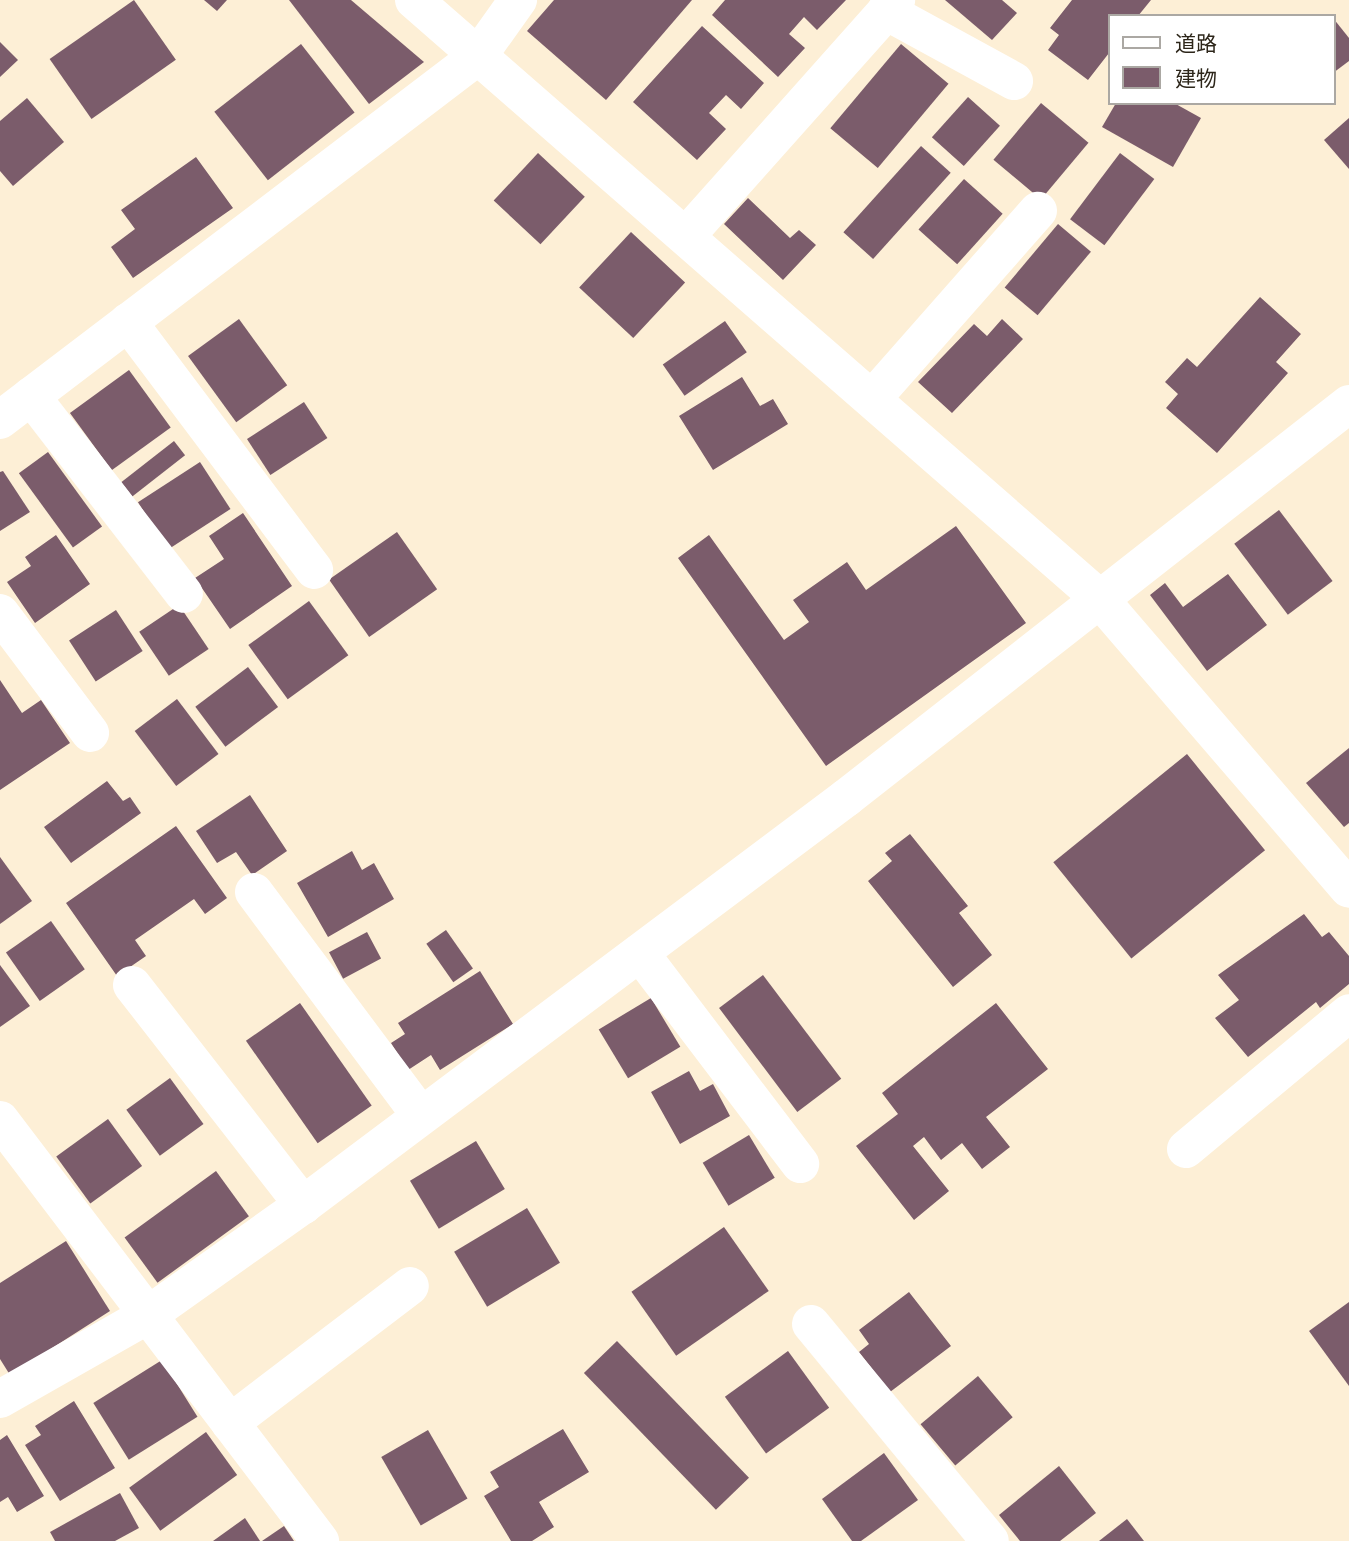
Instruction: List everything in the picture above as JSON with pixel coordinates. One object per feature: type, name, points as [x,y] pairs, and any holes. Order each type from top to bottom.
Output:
[{"type":"street","points":[[414,0],[1097,596],[1349,889]]},
{"type":"street","points":[[0,420],[478,56],[518,0]]},
{"type":"street","points":[[686,236],[891,6],[1014,81]]},
{"type":"street","points":[[872,399],[1038,211]]},
{"type":"street","points":[[128,322],[314,570]]},
{"type":"street","points":[[31,396],[184,594]]},
{"type":"street","points":[[0,1399],[148,1315],[303,1205],[846,798],[1097,596],[1349,404]]},
{"type":"street","points":[[0,613],[90,733]]},
{"type":"street","points":[[254,892],[421,1116]]},
{"type":"street","points":[[640,953],[800,1164]]},
{"type":"street","points":[[132,985],[303,1205]]},
{"type":"street","points":[[1186,1149],[1349,1013]]},
{"type":"street","points":[[0,1119],[320,1541]]},
{"type":"street","points":[[230,1423],[410,1286]]},
{"type":"street","points":[[811,1324],[990,1541]]},
{"type":"building","points":[[134,0],[176,60],[91,119],[50,59]]},
{"type":"building","points":[[204,0],[227,0],[217,11]]},
{"type":"building","points":[[289,0],[351,0],[424,62],[369,104]]},
{"type":"building","points":[[554,0],[692,0],[606,100],[527,31]]},
{"type":"building","points":[[725,0],[846,0],[817,30],[804,17],[789,34],[805,48],[778,77],[712,15]]},
{"type":"building","points":[[945,0],[1002,0],[1017,13],[992,40]]},
{"type":"building","points":[[1072,0],[1151,0],[1140,14],[1108,14],[1108,54],[1088,80],[1048,50],[1059,35],[1050,28]]},
{"type":"building","points":[[1335,20],[1349,38],[1349,61],[1335,72]]},
{"type":"building","points":[[702,26],[764,83],[741,109],[726,95],[709,113],[726,129],[697,160],[633,102]]},
{"type":"building","points":[[0,42],[18,60],[0,77]]},
{"type":"building","points":[[301,44],[355,113],[268,180],[214,112]]},
{"type":"building","points":[[901,44],[948,84],[878,168],[830,128]]},
{"type":"building","points":[[968,97],[1000,126],[964,166],[932,137]]},
{"type":"building","points":[[27,98],[64,142],[13,186],[0,171],[0,121]]},
{"type":"building","points":[[1041,103],[1088,143],[1041,200],[993,160]]},
{"type":"building","points":[[1115,105],[1178,105],[1201,118],[1173,167],[1102,127]]},
{"type":"building","points":[[1349,118],[1349,169],[1324,140]]},
{"type":"building","points":[[921,146],[951,173],[873,259],[843,232]]},
{"type":"building","points":[[538,153],[585,197],[540,244],[494,201]]},
{"type":"building","points":[[1120,153],[1154,179],[1104,245],[1070,219]]},
{"type":"building","points":[[196,157],[233,208],[133,278],[111,247],[135,229],[121,210]]},
{"type":"building","points":[[964,179],[1003,214],[957,264],[918,230]]},
{"type":"building","points":[[748,198],[790,238],[799,230],[816,245],[783,280],[724,224]]},
{"type":"building","points":[[1058,224],[1091,252],[1038,315],[1005,288]]},
{"type":"building","points":[[631,232],[685,282],[633,338],[579,288]]},
{"type":"building","points":[[1260,297],[1301,334],[1276,362],[1288,373],[1217,453],[1166,408],[1178,394],[1165,382],[1187,358],[1197,367]]},
{"type":"building","points":[[239,319],[287,385],[236,422],[188,356]]},
{"type":"building","points":[[1002,319],[1023,339],[952,413],[918,382],[974,324],[987,336]]},
{"type":"building","points":[[725,321],[747,352],[685,396],[663,365]]},
{"type":"building","points":[[129,370],[171,427],[112,470],[70,413]]},
{"type":"building","points":[[742,377],[760,406],[773,399],[788,424],[713,470],[679,416]]},
{"type":"building","points":[[304,402],[327,438],[270,475],[247,439]]},
{"type":"building","points":[[174,441],[185,455],[132,496],[121,482]]},
{"type":"building","points":[[48,452],[102,526],[73,548],[19,473]]},
{"type":"building","points":[[200,462],[230,509],[168,549],[138,502]]},
{"type":"building","points":[[3,471],[30,512],[0,531],[0,472]]},
{"type":"building","points":[[1279,510],[1333,581],[1288,615],[1234,544]]},
{"type":"building","points":[[243,513],[292,586],[230,629],[195,578],[224,559],[209,536]]},
{"type":"building","points":[[956,526],[1026,623],[826,766],[678,558],[709,535],[784,640],[809,622],[793,600],[847,562],[866,590]]},
{"type":"building","points":[[397,532],[437,589],[369,637],[329,580]]},
{"type":"building","points":[[56,535],[90,584],[35,623],[7,582],[31,566],[25,557]]},
{"type":"building","points":[[1228,574],[1267,625],[1207,671],[1150,595],[1165,583],[1183,607]]},
{"type":"building","points":[[309,601],[348,655],[288,699],[248,645]]},
{"type":"building","points":[[179,605],[209,649],[169,676],[139,632]]},
{"type":"building","points":[[116,610],[143,651],[96,682],[69,640]]},
{"type":"building","points":[[248,667],[278,707],[225,747],[195,707]]},
{"type":"building","points":[[0,680],[22,713],[41,700],[70,743],[0,790]]},
{"type":"building","points":[[177,699],[219,754],[176,786],[135,731]]},
{"type":"building","points":[[1349,748],[1349,823],[1344,827],[1306,783]]},
{"type":"building","points":[[1187,754],[1265,850],[1131,959],[1053,862]]},
{"type":"building","points":[[107,781],[123,801],[130,797],[141,813],[71,863],[44,827]]},
{"type":"building","points":[[250,795],[287,851],[252,875],[236,852],[217,863],[196,831]]},
{"type":"building","points":[[176,826],[227,898],[205,914],[194,899],[135,940],[146,956],[117,976],[66,903]]},
{"type":"building","points":[[910,834],[968,906],[959,913],[992,955],[953,987],[868,881],[892,861],[885,853]]},
{"type":"building","points":[[352,851],[362,870],[374,863],[394,899],[328,937],[297,883]]},
{"type":"building","points":[[0,857],[32,901],[0,924]]},
{"type":"building","points":[[1304,914],[1322,937],[1329,932],[1349,956],[1349,984],[1320,1008],[1316,1002],[1248,1057],[1215,1018],[1239,1000],[1218,975]]},
{"type":"building","points":[[51,921],[85,969],[40,1001],[6,953]]},
{"type":"building","points":[[446,930],[473,969],[453,982],[426,944]]},
{"type":"building","points":[[367,932],[381,958],[343,979],[329,952]]},
{"type":"building","points":[[0,965],[30,1006],[0,1027]]},
{"type":"building","points":[[480,971],[513,1024],[440,1070],[431,1055],[408,1070],[391,1043],[405,1034],[398,1023]]},
{"type":"building","points":[[763,975],[841,1079],[797,1112],[719,1008]]},
{"type":"building","points":[[651,998],[680,1047],[628,1078],[599,1029]]},
{"type":"building","points":[[300,1003],[372,1105],[318,1143],[246,1041]]},
{"type":"building","points":[[996,1003],[1048,1069],[986,1117],[1010,1147],[982,1169],[962,1143],[941,1160],[924,1137],[913,1146],[949,1191],[914,1220],[856,1146],[898,1114],[882,1093]]},
{"type":"building","points":[[689,1071],[700,1091],[713,1084],[730,1116],[680,1144],[651,1092]]},
{"type":"building","points":[[170,1078],[204,1124],[160,1156],[126,1110]]},
{"type":"building","points":[[108,1119],[142,1166],[90,1204],[56,1157]]},
{"type":"building","points":[[749,1135],[775,1178],[728,1206],[703,1163]]},
{"type":"building","points":[[476,1141],[505,1189],[439,1229],[410,1181]]},
{"type":"building","points":[[216,1171],[249,1216],[157,1283],[125,1237]]},
{"type":"building","points":[[527,1208],[560,1263],[487,1307],[454,1252]]},
{"type":"building","points":[[724,1227],[769,1291],[676,1356],[631,1292]]},
{"type":"building","points":[[66,1241],[110,1311],[10,1375],[0,1359],[0,1283]]},
{"type":"building","points":[[909,1292],[951,1346],[890,1392],[859,1352],[869,1344],[859,1330]]},
{"type":"building","points":[[1349,1302],[1349,1386],[1309,1331]]},
{"type":"building","points":[[617,1341],[749,1478],[716,1510],[584,1373]]},
{"type":"building","points":[[788,1351],[829,1408],[766,1453],[725,1397]]},
{"type":"building","points":[[162,1360],[198,1417],[129,1460],[93,1403]]},
{"type":"building","points":[[978,1376],[1013,1417],[955,1466],[921,1424]]},
{"type":"building","points":[[74,1401],[115,1468],[60,1501],[25,1445],[41,1435],[35,1426]]},
{"type":"building","points":[[563,1429],[589,1472],[539,1502],[554,1527],[532,1541],[511,1541],[484,1496],[499,1487],[490,1472]]},
{"type":"building","points":[[428,1430],[468,1498],[421,1525],[381,1457]]},
{"type":"building","points":[[206,1432],[237,1475],[160,1531],[129,1488]]},
{"type":"building","points":[[7,1435],[44,1496],[17,1512],[8,1497],[0,1502],[0,1440]]},
{"type":"building","points":[[884,1453],[918,1500],[861,1541],[852,1541],[822,1499]]},
{"type":"building","points":[[1059,1466],[1096,1513],[1060,1541],[1020,1541],[999,1515]]},
{"type":"building","points":[[120,1493],[139,1528],[115,1541],[55,1541],[50,1532]]},
{"type":"building","points":[[245,1518],[260,1541],[213,1541]]},
{"type":"building","points":[[1127,1519],[1144,1541],[1099,1541]]},
{"type":"building","points":[[284,1526],[294,1541],[262,1541]]}]
